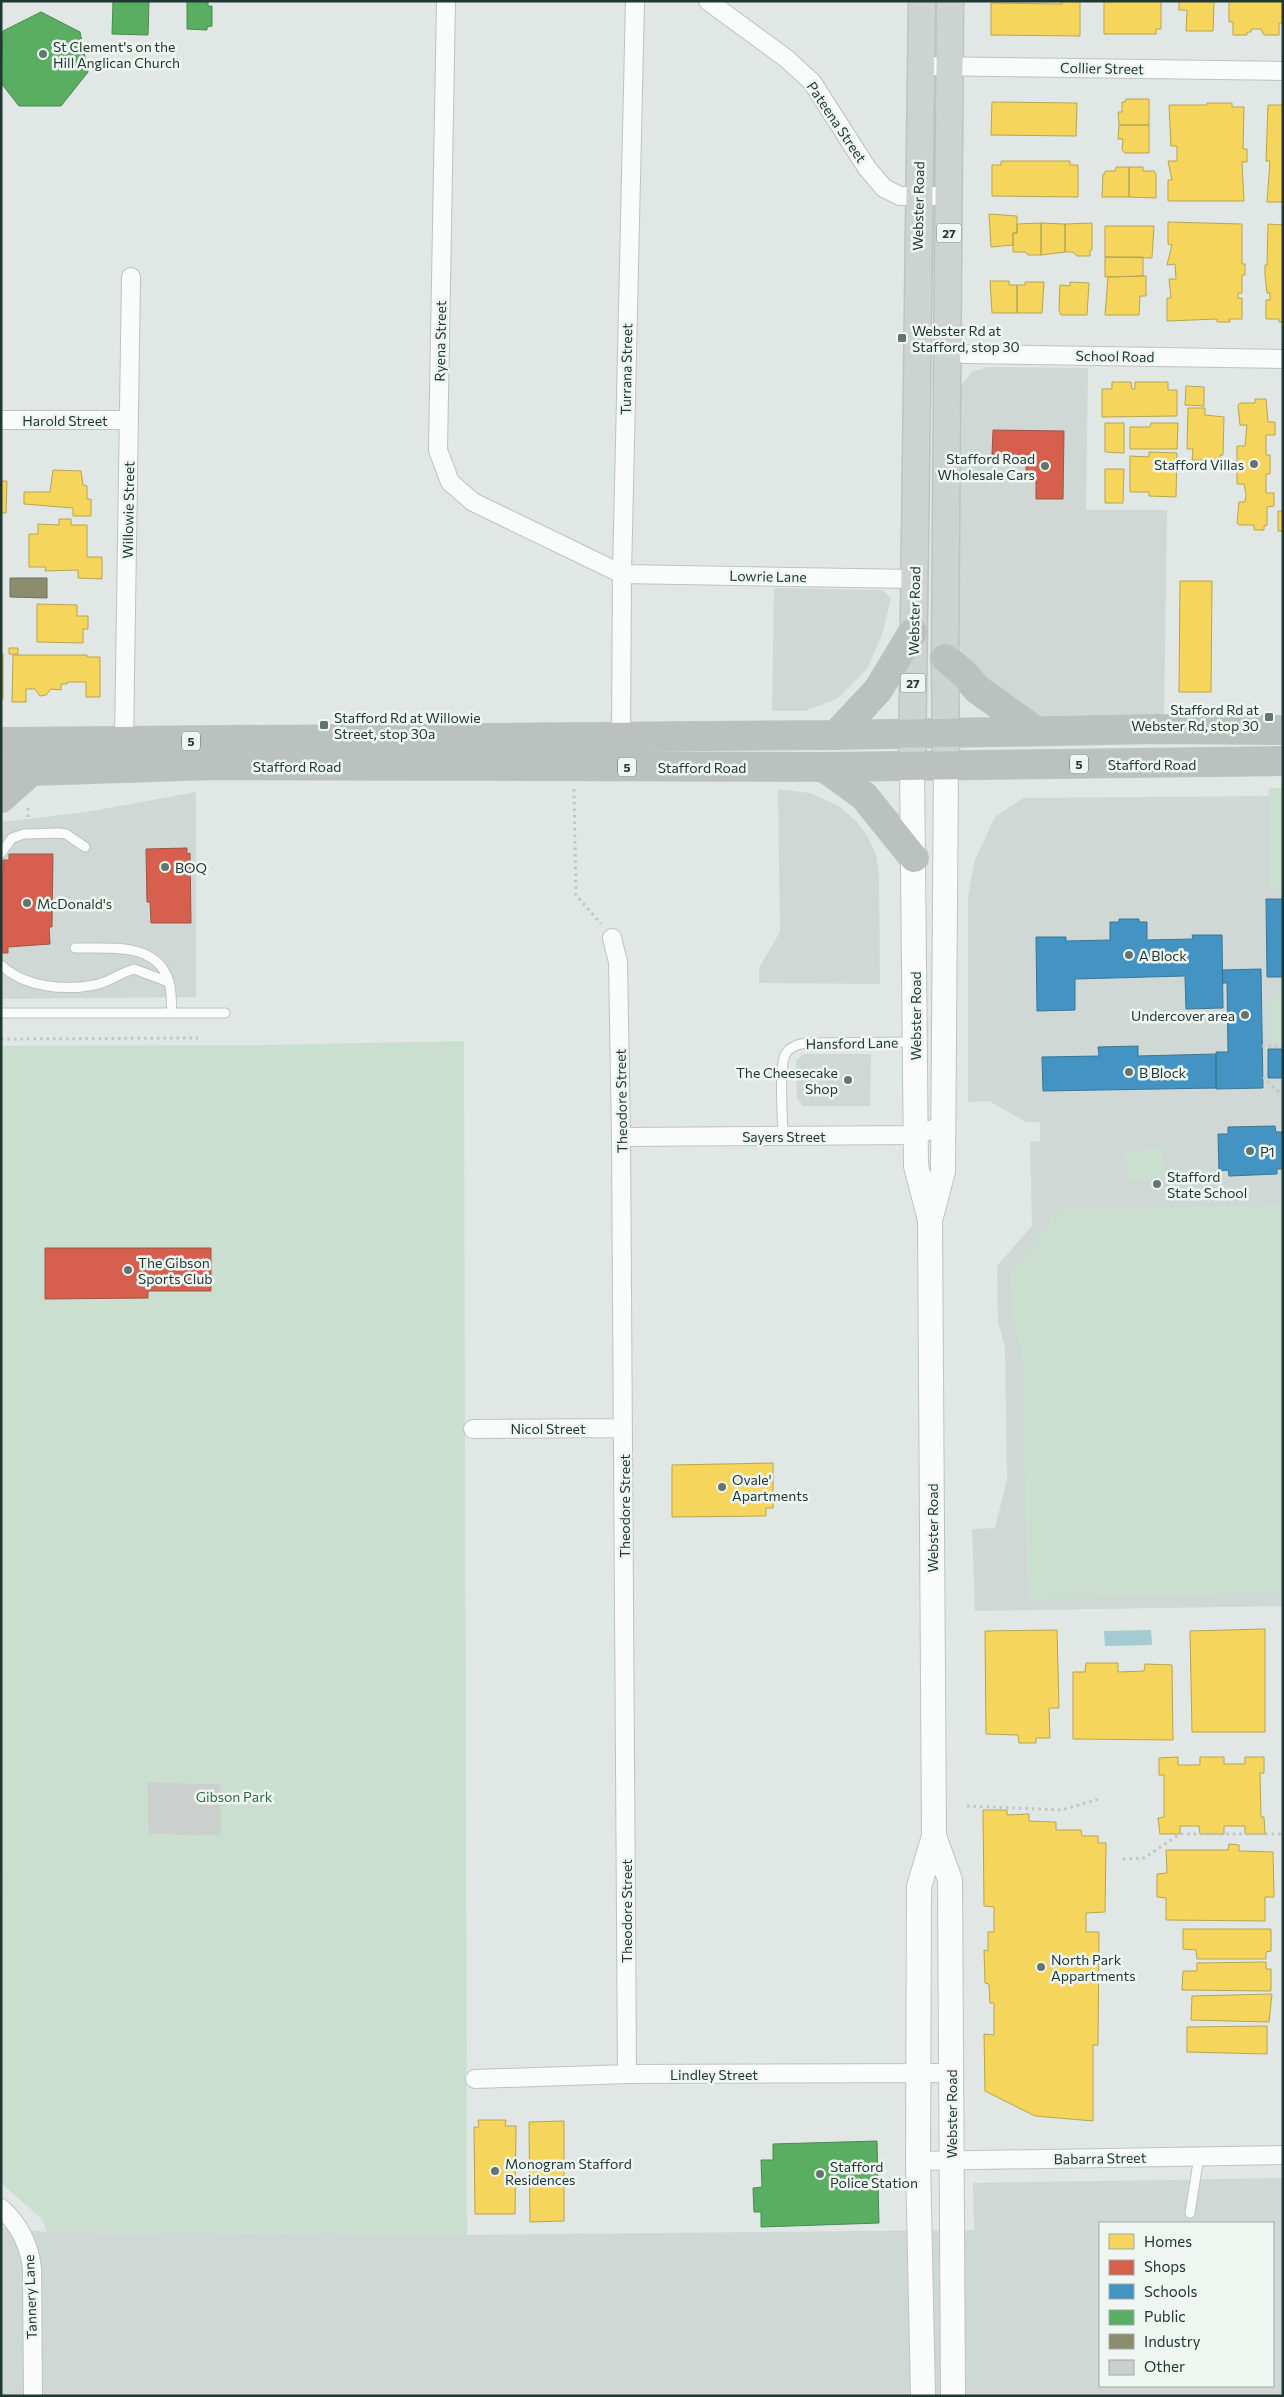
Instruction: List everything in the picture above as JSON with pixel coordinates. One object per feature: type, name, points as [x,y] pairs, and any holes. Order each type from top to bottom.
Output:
[{"type":"highway","points":[[836,735],[878,690],[913,632]]},
{"type":"highway","points":[[945,658],[965,675],[977,689],[1034,730]]},
{"type":"highway","name":"Stafford Road","points":[[1,742],[836,735],[1034,730],[1283,730]]},
{"type":"highway","name":"Stafford Road","points":[[1,772],[216,766],[824,767],[1283,762]]},
{"type":"highway","points":[[824,767],[864,796],[914,858]]},
{"type":"highway","points":[[1,798],[31,771]]},
{"type":"main road","name":"Webster Road","points":[[922,1],[912,766],[916,1166],[930,1220],[934,1836],[919,1887],[917,2073],[923,2396]]},
{"type":"main road","name":"Webster Road","points":[[930,1220],[943,1171],[944,1125],[950,1]]},
{"type":"main road","name":"Webster Road","points":[[934,1836],[950,1880],[953,2396]]},
{"type":"street","name":"Ryena Street","points":[[446,1],[438,450],[450,482],[473,502],[622,574]]},
{"type":"street","name":"Turrana Street","points":[[621,737],[622,574],[634,1]]},
{"type":"street","name":"Pateena Street","points":[[708,1],[787,59],[812,82],[826,101],[867,168],[884,188],[900,196],[950,196]]},
{"type":"street","name":"Collier Street","points":[[920,66],[1283,71]]},
{"type":"street","name":"Willowie Street","points":[[124,742],[131,277]]},
{"type":"street","name":"School Road","points":[[948,352],[966,354],[1283,359]]},
{"type":"street","name":"Harold Street","points":[[1,420],[129,420]]},
{"type":"street","name":"Lowrie Lane","points":[[622,574],[914,579]]},
{"type":"street","name":"Theodore Street","points":[[612,938],[618,962],[621,1138],[627,2074]]},
{"type":"street","name":"Sayers Street","points":[[621,1138],[916,1135],[944,1125]]},
{"type":"street","name":"Nicol Street","points":[[473,1428],[623,1428]]},
{"type":"street","name":"Lindley Street","points":[[475,2078],[627,2074],[952,2073]]},
{"type":"street","name":"Babarra Street","points":[[918,2161],[1283,2155]]},
{"type":"street","name":"Tannery Lane","points":[[1,2208],[21,2230],[30,2251],[33,2396]]},
{"type":"lane","points":[[1,853],[12,838],[24,834],[66,834],[85,847]]},
{"type":"lane","points":[[75,948],[130,949],[145,953],[160,964],[169,982],[172,1014]]},
{"type":"lane","points":[[1,965],[34,984],[47,987],[96,985],[134,969],[169,982]]},
{"type":"lane","points":[[1,1013],[225,1013]]},
{"type":"lane","name":"Hansford Lane","points":[[784,1136],[782,1066],[786,1054],[791,1048],[806,1043],[914,1042]]},
{"type":"lane","points":[[1190,2213],[1199,2156]]},
{"type":"path","points":[[574,785],[576,895],[612,938]]},
{"type":"path","points":[[1,1039],[198,1038]]},
{"type":"path","points":[[1262,1046],[1283,1046]]},
{"type":"path","points":[[1263,1078],[1283,1096]]},
{"type":"path","points":[[967,1806],[1062,1810],[1099,1799]]},
{"type":"path","points":[[1123,1859],[1144,1858],[1180,1834],[1283,1834]]},
{"type":"path","points":[[1,1875],[1,1894]]},
{"type":"shaded area","points":[[987,367],[1088,368],[1086,510],[1167,510],[1164,721],[1054,719],[1033,714],[1012,705],[963,657],[958,640],[959,388],[972,372]]},
{"type":"shaded area","points":[[774,588],[882,590],[891,598],[882,635],[867,669],[837,699],[805,711],[772,711]]},
{"type":"shaded area","name":"Stafford State School","points":[[1269,788],[1283,788],[1283,1606],[975,1611],[972,1529],[995,1528],[1007,1479],[1005,1347],[998,1322],[997,1266],[1032,1226],[1030,1142],[1040,1141],[1040,1122],[1026,1122],[989,1101],[968,1102],[968,897],[974,862],[995,817],[1023,798],[1268,796]]},
{"type":"shaded area","points":[[778,789],[810,793],[839,806],[857,822],[867,836],[876,854],[879,877],[880,984],[759,983],[759,968],[780,932]]},
{"type":"shaded area","points":[[196,792],[196,997],[1,999],[1,822],[87,812]]},
{"type":"shaded area","points":[[804,1054],[871,1054],[870,1106],[803,1106],[797,1099],[796,1060]]},
{"type":"shaded area","points":[[1283,2178],[1283,2396],[1,2396],[1,2227],[47,2232],[467,2235],[974,2230],[973,2183]]},
{"type":"green space","points":[[1269,788],[1283,788],[1283,887],[1269,888]]},
{"type":"green space","points":[[1270,998],[1283,998],[1283,1042],[1271,1042]]},
{"type":"green space","name":"Gibson Park","points":[[464,1041],[467,2235],[47,2232],[42,2219],[1,2183],[1,1046],[259,1045]]},
{"type":"green space","points":[[1162,1147],[1166,1177],[1128,1182],[1124,1152]]},
{"type":"green space","points":[[1283,1205],[1283,1593],[1028,1599],[1021,1346],[1012,1319],[1011,1271],[1050,1225],[1050,1210]]},
{"type":"water","points":[[1151,1630],[1152,1645],[1105,1646],[1104,1631]]},
{"type":"building: Homes","points":[[1062,1],[1080,1],[1080,36],[991,35],[991,3],[1062,4]]},
{"type":"building: Homes","points":[[1104,1],[1161,1],[1161,29],[1156,29],[1156,34],[1104,34]]},
{"type":"building: Homes","points":[[1179,1],[1214,1],[1213,31],[1186,31],[1187,10],[1179,10]]},
{"type":"building: Homes","points":[[1229,1],[1283,1],[1283,23],[1279,23],[1279,35],[1264,35],[1261,29],[1251,29],[1251,32],[1247,32],[1247,35],[1233,35],[1233,22],[1229,22]]},
{"type":"building: Homes","points":[[1126,99],[1149,99],[1149,125],[1119,125],[1118,112],[1122,112],[1122,102],[1125,102]]},
{"type":"building: Homes","points":[[992,102],[1077,103],[1076,136],[991,135]]},
{"type":"building: Homes","points":[[1207,103],[1232,103],[1232,107],[1244,107],[1243,149],[1247,149],[1247,162],[1242,162],[1244,201],[1168,201],[1168,180],[1172,180],[1168,161],[1177,161],[1177,146],[1171,146],[1169,105],[1207,105]]},
{"type":"building: Homes","points":[[1268,105],[1283,105],[1283,202],[1267,202],[1270,161],[1266,161]]},
{"type":"building: Homes","points":[[1119,125],[1149,125],[1149,153],[1125,153],[1122,150],[1123,139],[1118,139]]},
{"type":"building: Homes","points":[[1001,161],[1070,161],[1070,165],[1078,165],[1078,197],[992,196],[992,165],[1001,165]]},
{"type":"building: Homes","points":[[1116,167],[1129,167],[1129,197],[1102,197],[1103,174],[1105,174],[1105,171],[1115,171]]},
{"type":"building: Homes","points":[[1129,167],[1143,167],[1143,171],[1154,171],[1156,174],[1156,198],[1129,197]]},
{"type":"building: Homes","points":[[989,214],[1017,216],[1017,233],[1013,233],[1013,245],[991,247]]},
{"type":"building: Homes","points":[[1168,222],[1242,224],[1242,264],[1245,264],[1245,275],[1242,275],[1242,293],[1238,293],[1238,298],[1242,298],[1242,319],[1229,319],[1230,322],[1217,322],[1217,319],[1167,321],[1167,298],[1171,298],[1169,279],[1176,279],[1175,264],[1167,265],[1172,245],[1168,244]]},
{"type":"building: Homes","points":[[1041,223],[1041,255],[1013,252],[1013,233],[1017,233],[1017,224]]},
{"type":"building: Homes","points":[[1041,223],[1065,224],[1065,252],[1041,255]]},
{"type":"building: Homes","points":[[1092,223],[1092,250],[1090,250],[1090,256],[1077,256],[1073,252],[1065,252],[1065,224]]},
{"type":"building: Homes","points":[[1268,224],[1283,225],[1283,322],[1279,322],[1279,319],[1266,319],[1266,300],[1270,300],[1270,293],[1267,293],[1265,275]]},
{"type":"building: Homes","points":[[1105,226],[1154,226],[1152,258],[1105,257]]},
{"type":"building: Homes","points":[[1105,257],[1143,257],[1143,276],[1105,277]]},
{"type":"building: Homes","points":[[1146,276],[1146,296],[1140,296],[1139,315],[1105,315],[1108,277]]},
{"type":"building: Homes","points":[[990,281],[1009,281],[1009,285],[1017,285],[1017,313],[992,313]]},
{"type":"building: Homes","points":[[1025,282],[1044,282],[1042,313],[1017,313],[1017,285],[1025,285]]},
{"type":"building: Homes","points":[[1070,282],[1089,283],[1087,315],[1061,315],[1059,310],[1060,285],[1070,286]]},
{"type":"building: Homes","points":[[1112,382],[1131,382],[1132,389],[1135,389],[1135,382],[1168,382],[1168,390],[1177,390],[1177,416],[1102,417],[1102,389],[1112,389]]},
{"type":"building: Homes","points":[[1186,386],[1204,387],[1204,406],[1185,405]]},
{"type":"building: Homes","name":"Stafford Villas","points":[[1255,399],[1266,399],[1268,422],[1275,422],[1275,435],[1266,435],[1266,455],[1270,455],[1270,474],[1266,474],[1266,493],[1274,493],[1274,506],[1267,507],[1267,525],[1264,526],[1264,530],[1254,530],[1254,525],[1239,525],[1237,523],[1239,502],[1245,502],[1246,494],[1244,484],[1237,484],[1237,446],[1245,446],[1247,425],[1240,425],[1238,405],[1240,403],[1255,403]]},
{"type":"building: Homes","points":[[1188,408],[1205,408],[1205,415],[1224,417],[1223,455],[1220,455],[1220,460],[1192,460],[1193,449],[1187,449]]},
{"type":"building: Homes","points":[[1105,423],[1124,423],[1124,453],[1105,452]]},
{"type":"building: Homes","points":[[1151,423],[1178,423],[1177,449],[1130,449],[1130,427],[1150,427]]},
{"type":"building: Homes","points":[[1149,452],[1177,453],[1176,497],[1149,496],[1149,492],[1130,492],[1130,456],[1149,457]]},
{"type":"building: Homes","points":[[1105,469],[1124,469],[1123,503],[1105,503]]},
{"type":"building: Homes","points":[[53,470],[81,471],[83,485],[87,486],[87,499],[91,499],[91,516],[73,516],[73,508],[24,504],[24,492],[50,492]]},
{"type":"building: Homes","points":[[1,481],[7,481],[6,513],[1,513]]},
{"type":"building: Homes","points":[[1278,511],[1283,511],[1283,531],[1278,531]]},
{"type":"building: Homes","points":[[59,519],[71,519],[71,525],[87,525],[87,557],[102,557],[102,579],[78,578],[78,570],[45,571],[46,567],[29,567],[29,534],[38,534],[38,524],[59,525]]},
{"type":"building: Homes","points":[[1180,581],[1212,581],[1211,692],[1179,692]]},
{"type":"building: Homes","points":[[37,604],[77,605],[77,616],[88,616],[88,629],[83,629],[83,643],[37,642]]},
{"type":"building: Homes","points":[[9,648],[18,648],[18,654],[9,654]]},
{"type":"building: Homes","points":[[1,654],[3,654],[3,699],[1,699]]},
{"type":"building: Homes","points":[[13,655],[87,655],[87,657],[100,657],[100,697],[86,697],[86,682],[67,682],[67,684],[61,684],[61,690],[51,689],[46,695],[40,696],[35,689],[26,689],[26,702],[12,702]]},
{"type":"building: Homes","name":"Ovale' Apartments","points":[[773,1463],[773,1508],[766,1508],[766,1516],[672,1517],[672,1465]]},
{"type":"building: Homes","points":[[1265,1629],[1265,1732],[1192,1732],[1190,1631]]},
{"type":"building: Homes","points":[[1057,1630],[1059,1708],[1049,1708],[1050,1738],[1036,1738],[1036,1743],[1019,1743],[1018,1735],[986,1734],[985,1631]]},
{"type":"building: Homes","points":[[1086,1663],[1118,1663],[1118,1672],[1144,1671],[1145,1664],[1172,1665],[1173,1740],[1073,1739],[1073,1672],[1085,1672]]},
{"type":"building: Homes","points":[[1178,1757],[1178,1765],[1200,1765],[1200,1757],[1224,1757],[1224,1764],[1245,1764],[1245,1757],[1264,1757],[1264,1773],[1260,1773],[1261,1817],[1264,1817],[1265,1834],[1245,1834],[1245,1826],[1224,1826],[1224,1834],[1200,1834],[1199,1826],[1180,1826],[1180,1834],[1160,1834],[1158,1818],[1164,1817],[1164,1775],[1159,1775],[1159,1758]]},
{"type":"building: Homes","name":"North Park Appartments","points":[[983,1810],[1007,1810],[1007,1815],[1029,1814],[1029,1821],[1056,1822],[1056,1830],[1081,1830],[1082,1836],[1098,1836],[1098,1843],[1106,1843],[1105,1912],[1086,1913],[1086,1932],[1099,1932],[1098,2045],[1093,2045],[1093,2121],[1035,2116],[985,2091],[984,2034],[994,2035],[994,2003],[990,2003],[989,1984],[985,1983],[984,1950],[988,1951],[988,1932],[994,1932],[994,1907],[984,1906]]},
{"type":"building: Homes","points":[[1229,1844],[1239,1845],[1239,1851],[1273,1852],[1274,1897],[1265,1897],[1265,1921],[1166,1920],[1166,1898],[1157,1897],[1157,1874],[1167,1873],[1166,1850],[1228,1850]]},
{"type":"building: Homes","points":[[1183,1929],[1271,1929],[1271,1951],[1266,1952],[1266,1959],[1197,1959],[1196,1950],[1183,1949]]},
{"type":"building: Homes","points":[[1266,1962],[1266,1969],[1271,1969],[1271,1991],[1182,1990],[1183,1971],[1197,1971],[1197,1963]]},
{"type":"building: Homes","points":[[1272,1994],[1269,2022],[1191,2020],[1192,1996]]},
{"type":"building: Homes","points":[[1267,2026],[1267,2054],[1187,2052],[1187,2027]]},
{"type":"building: Homes","name":"Monogram Stafford Residences","points":[[478,2120],[506,2120],[505,2126],[516,2126],[515,2214],[475,2214],[474,2127],[479,2127]]},
{"type":"building: Homes","name":"Monogram Stafford Residences","points":[[564,2121],[564,2221],[530,2222],[529,2122]]},
{"type":"building: Shops","name":"Stafford Road Wholesale Cars","points":[[993,430],[1064,431],[1063,499],[1036,499],[1036,477],[1026,477],[1026,455],[992,455]]},
{"type":"building: Shops","points":[[187,848],[187,854],[190,853],[191,923],[151,923],[150,902],[147,902],[146,849]]},
{"type":"building: Shops","name":"McDonald's","points":[[9,854],[53,854],[52,927],[49,927],[50,944],[8,947],[8,953],[1,953],[1,871],[3,871],[3,860],[9,860]]},
{"type":"building: Shops","name":"The Gibson Sports Club","points":[[45,1248],[211,1248],[211,1291],[148,1291],[148,1298],[45,1299]]},
{"type":"building: Schools","points":[[1266,899],[1283,899],[1283,977],[1267,977]]},
{"type":"building: Schools","name":"A Block","points":[[1119,919],[1139,919],[1139,922],[1147,922],[1147,940],[1193,939],[1192,935],[1222,935],[1223,1008],[1186,1009],[1185,976],[1075,979],[1075,1010],[1037,1011],[1036,937],[1066,937],[1066,941],[1110,940],[1110,922],[1119,922]]},
{"type":"building: Schools","name":"Undercover area","points":[[1261,969],[1263,1088],[1216,1089],[1216,1052],[1228,1052],[1227,983],[1223,983],[1222,970]]},
{"type":"building: Schools","name":"B Block","points":[[1138,1046],[1138,1056],[1216,1054],[1216,1088],[1043,1091],[1042,1057],[1099,1056],[1098,1047]]},
{"type":"building: Schools","points":[[1268,1049],[1283,1049],[1283,1078],[1268,1078]]},
{"type":"building: Schools","name":"P1","points":[[1275,1126],[1276,1132],[1283,1132],[1283,1169],[1277,1169],[1277,1174],[1229,1176],[1228,1170],[1219,1171],[1218,1134],[1228,1134],[1228,1127]]},
{"type":"building: Public","points":[[113,1],[149,1],[148,35],[112,34]]},
{"type":"building: Public","points":[[187,1],[208,2],[208,6],[212,6],[212,26],[207,27],[207,30],[187,29]]},
{"type":"building: Public","name":"St Clement's on the Hill Anglican Church","points":[[41,12],[80,32],[88,72],[61,106],[19,106],[1,83],[3,31]]},
{"type":"building: Public","name":"Stafford Police Station","points":[[877,2141],[879,2223],[761,2227],[761,2212],[754,2212],[753,2188],[762,2187],[761,2160],[773,2160],[773,2144]]},
{"type":"building: Industry","points":[[10,578],[47,578],[47,598],[10,597]]},
{"type":"building: Other","points":[[148,1783],[220,1785],[220,1835],[149,1833]]},
{"type":"place","name":"St Clement's on the Hill Anglican Church","points":[[43,54]]},
{"type":"place","name":"Webster Rd at Stafford, stop 30","points":[[902,338]]},
{"type":"place","name":"Stafford Villas","points":[[1254,464]]},
{"type":"place","name":"Stafford Road Wholesale Cars","points":[[1045,466]]},
{"type":"place","name":"Stafford Rd at Webster Rd, stop 30","points":[[1269,717]]},
{"type":"place","name":"Stafford Rd at Willowie Street, stop 30a","points":[[324,725]]},
{"type":"place","name":"BOQ","points":[[165,867]]},
{"type":"place","name":"McDonald's","points":[[27,903]]},
{"type":"place","name":"A Block","points":[[1129,955]]},
{"type":"place","name":"Undercover area","points":[[1245,1015]]},
{"type":"place","name":"B Block","points":[[1129,1072]]},
{"type":"place","name":"The Cheesecake Shop","points":[[848,1080]]},
{"type":"place","name":"P1","points":[[1250,1151]]},
{"type":"place","name":"Stafford State School","points":[[1157,1184]]},
{"type":"place","name":"The Gibson Sports Club","points":[[128,1270]]},
{"type":"place","name":"Ovale' Apartments","points":[[722,1487]]},
{"type":"place","name":"North Park Appartments","points":[[1041,1967]]},
{"type":"place","name":"Monogram Stafford Residences","points":[[495,2171]]},
{"type":"place","name":"Stafford Police Station","points":[[820,2174]]}]
